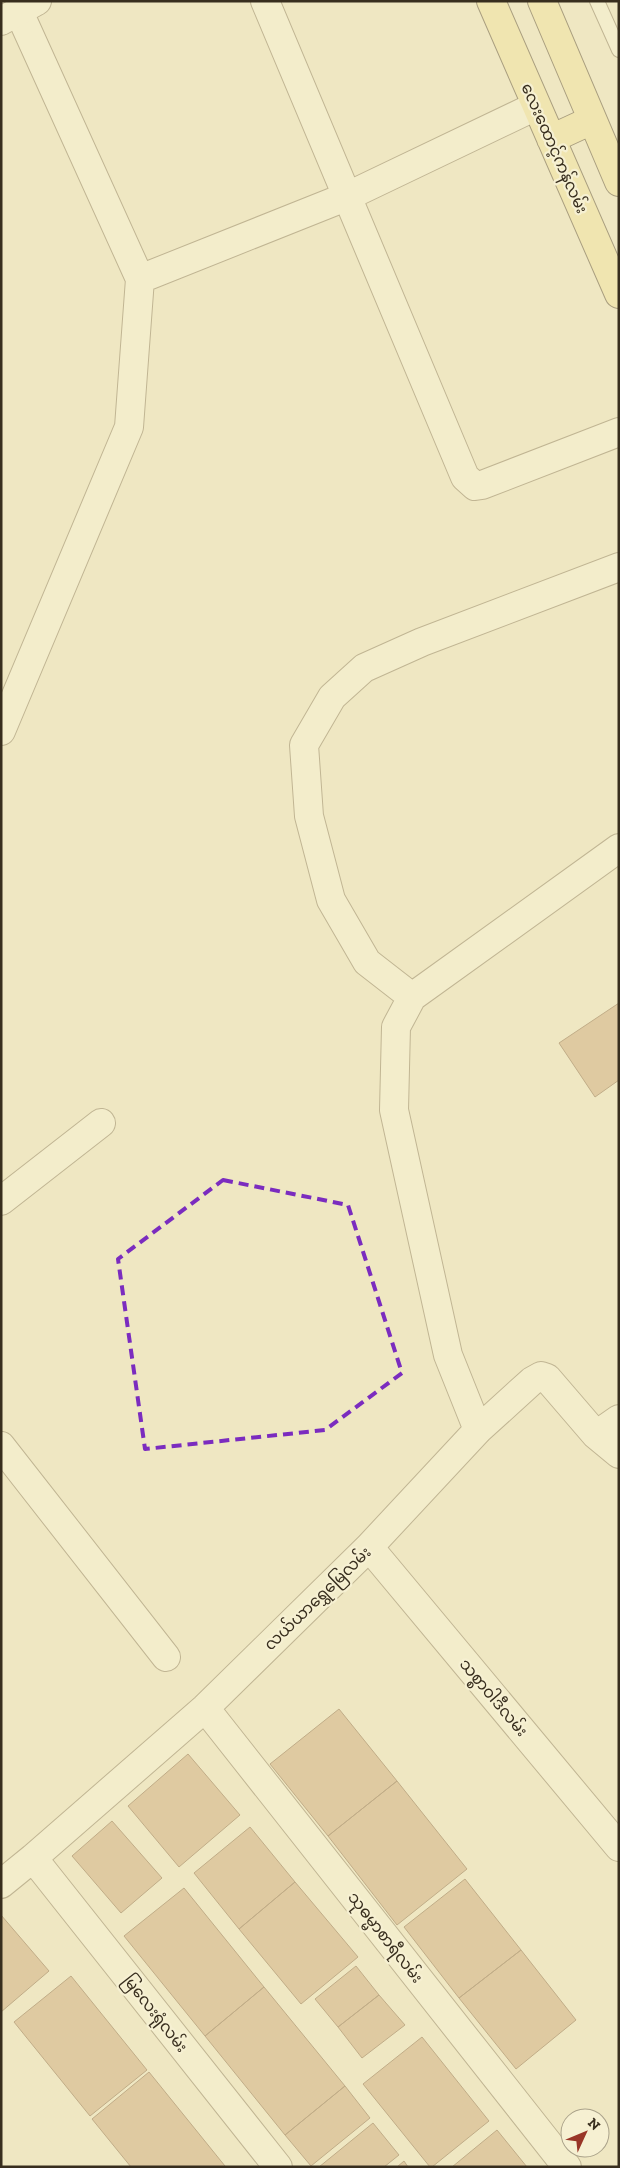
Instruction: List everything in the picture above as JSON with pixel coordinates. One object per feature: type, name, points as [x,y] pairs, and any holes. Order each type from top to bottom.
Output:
[{"type":"main road","name":"လေးထောင့်ကန်လမ်း","points":[[491,1],[619,294]]},
{"type":"main road","points":[[542,1],[619,182]]},
{"type":"main road","points":[[551,139],[592,120]]},
{"type":"street","points":[[265,1],[465,477],[469,482],[475,486],[482,486],[619,432]]},
{"type":"street","points":[[1,731],[129,427],[140,279],[19,11]]},
{"type":"street","points":[[140,279],[348,196],[536,106]]},
{"type":"street","points":[[412,997],[367,962],[331,900],[309,816],[304,745],[332,697],[364,668],[422,642],[619,567]]},
{"type":"street","points":[[478,1430],[448,1355],[394,1110],[396,1027],[412,997],[619,848]]},
{"type":"street","points":[[1,1201],[101,1123]]},
{"type":"street","name":"လယ်ယာရွှေမြေလမ်း","points":[[1,1884],[204,1708],[369,1547],[478,1430],[532,1381],[541,1376],[547,1378],[596,1435],[619,1454]]},
{"type":"street","points":[[596,1435],[619,1419]]},
{"type":"street","points":[[1,1446],[166,1657]]},
{"type":"street","name":"သစ္စာဝါဒီလမ်း","points":[[369,1547],[619,1847]]},
{"type":"street","name":"သုဓမ္မာစာရီလမ်း","points":[[204,1708],[567,2167]]},
{"type":"street","name":"မြလေးရုံလမ်း","points":[[33,1858],[278,2167]]},
{"type":"lane","points":[[597,1],[619,50]]},
{"type":"highlighted area","points":[[223,1180],[348,1205],[402,1373],[325,1430],[145,1449],[118,1259]]},
{"type":"building","points":[[619,1003],[619,1080],[595,1097],[559,1043]]},
{"type":"building","points":[[339,1709],[397,1781],[328,1836],[270,1764]]},
{"type":"building","points":[[188,1754],[240,1815],[179,1867],[128,1806]]},
{"type":"building","points":[[397,1781],[467,1869],[397,1925],[328,1836]]},
{"type":"building","points":[[112,1821],[162,1878],[121,1913],[72,1856]]},
{"type":"building","points":[[250,1827],[295,1882],[239,1929],[194,1873]]},
{"type":"building","points":[[465,1879],[521,1950],[459,1998],[404,1927]]},
{"type":"building","points":[[295,1882],[358,1957],[301,2004],[239,1929]]},
{"type":"building","points":[[184,1888],[264,1987],[205,2036],[124,1936]]},
{"type":"building","points":[[1,1915],[49,1971],[1,2012]]},
{"type":"building","points":[[521,1950],[576,2020],[516,2069],[459,1998]]},
{"type":"building","points":[[356,1966],[379,1995],[338,2027],[315,1999]]},
{"type":"building","points":[[71,1976],[147,2070],[90,2116],[14,2022]]},
{"type":"building","points":[[264,1987],[345,2086],[285,2135],[205,2036]]},
{"type":"building","points":[[379,1995],[405,2025],[362,2058],[338,2027]]},
{"type":"building","points":[[422,2037],[489,2121],[432,2167],[430,2167],[363,2084]]},
{"type":"building","points":[[149,2072],[224,2167],[131,2167],[92,2119]]},
{"type":"building","points":[[345,2086],[370,2118],[311,2166],[285,2135]]},
{"type":"building","points":[[373,2123],[399,2155],[384,2167],[319,2167]]},
{"type":"building","points":[[497,2130],[527,2167],[452,2167]]},
{"type":"building","points":[[404,2161],[408,2167],[397,2167]]}]
